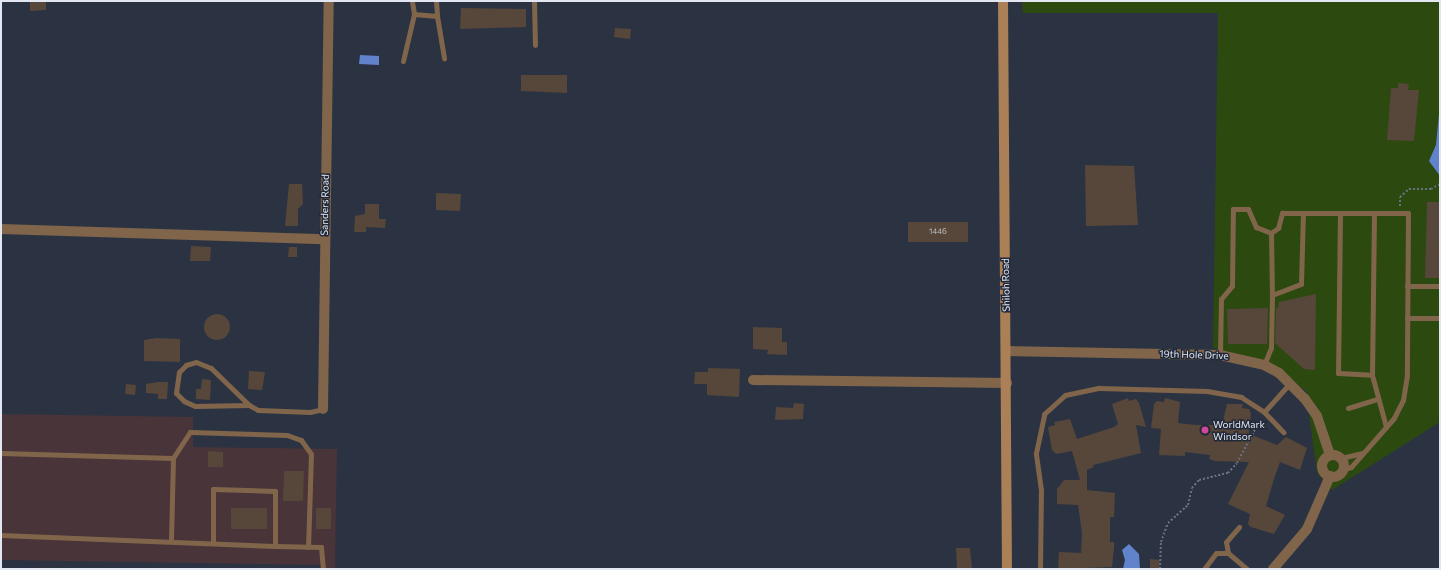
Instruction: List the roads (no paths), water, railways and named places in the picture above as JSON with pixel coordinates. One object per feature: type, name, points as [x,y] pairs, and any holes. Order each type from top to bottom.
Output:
[{"type":"main road","name":"Shiloh Road","points":[[1003,1],[1007,351],[1007,569]]},
{"type":"street","name":"Sanders Road","points":[[322,409],[329,1]]},
{"type":"street","points":[[1,229],[324,239]]},
{"type":"street","name":"19th Hole Drive","points":[[1007,351],[1220,355],[1264,365],[1290,383],[1317,416],[1330,455]]},
{"type":"street","points":[[754,380],[1007,383]]},
{"type":"street","points":[[1330,455],[1341,458],[1344,469],[1340,474],[1330,476],[1322,465],[1330,455]]},
{"type":"street","points":[[1273,569],[1306,529],[1330,476]]},
{"type":"lane","points":[[403,61],[414,14],[412,1]]},
{"type":"lane","points":[[436,1],[444,58]]},
{"type":"lane","points":[[534,1],[535,45]]},
{"type":"lane","points":[[414,14],[437,16]]},
{"type":"lane","points":[[1220,355],[1221,299],[1232,286],[1233,209],[1248,209],[1256,227],[1271,233]]},
{"type":"lane","points":[[1271,233],[1278,228],[1282,213],[1408,213],[1407,318],[1403,400],[1386,427],[1351,467],[1344,469]]},
{"type":"lane","points":[[1272,295],[1302,284],[1303,213]]},
{"type":"lane","points":[[1340,213],[1338,373],[1372,376]]},
{"type":"lane","points":[[1374,213],[1372,376],[1386,427]]},
{"type":"lane","points":[[1264,365],[1271,348],[1271,233]]},
{"type":"lane","points":[[1407,286],[1440,286]]},
{"type":"lane","points":[[1407,318],[1440,318]]},
{"type":"lane","points":[[249,405],[210,368],[196,362],[186,365],[179,372],[176,393],[184,401],[195,406],[249,405],[264,410],[310,412],[322,409]]},
{"type":"lane","points":[[1264,412],[1290,383]]},
{"type":"lane","points":[[1040,569],[1040,490],[1036,454],[1044,414],[1065,395],[1099,388],[1208,390],[1241,397],[1264,412],[1283,432]]},
{"type":"lane","points":[[1348,408],[1378,399]]},
{"type":"lane","points":[[171,541],[173,458],[190,432],[287,435],[301,440],[311,454],[308,547]]},
{"type":"lane","points":[[1,453],[173,458]]},
{"type":"lane","points":[[1341,458],[1362,453]]},
{"type":"lane","points":[[212,543],[213,489],[275,491],[275,546]]},
{"type":"lane","points":[[1239,526],[1226,542],[1228,553],[1247,569]]},
{"type":"lane","points":[[1,535],[321,547],[323,569]]},
{"type":"lane","points":[[1204,569],[1216,553],[1228,553]]},
{"type":"water","points":[[360,55],[379,56],[379,65],[359,64]]},
{"type":"water","points":[[1440,104],[1440,176],[1429,161],[1436,145]]},
{"type":"water","points":[[1129,544],[1139,554],[1140,569],[1123,569],[1125,560],[1122,550]]},
{"type":"place","name":"WorldMark Windsor","points":[[1205,430]]}]
